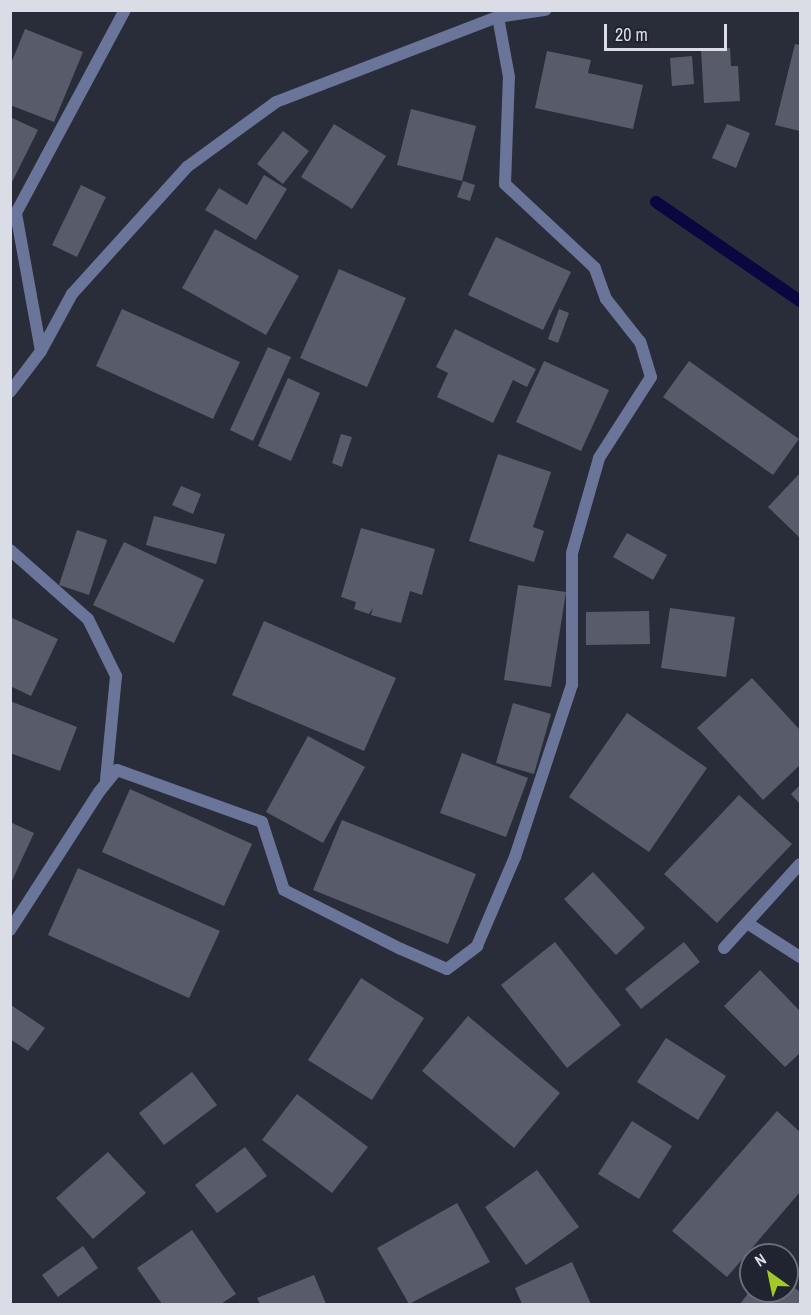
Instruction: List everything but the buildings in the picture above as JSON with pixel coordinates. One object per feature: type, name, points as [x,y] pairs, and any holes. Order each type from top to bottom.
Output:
[{"type":"street","points":[[40,351],[16,213],[125,10]]},
{"type":"street","points":[[10,392],[40,351],[72,294],[188,167],[267,108],[358,69],[498,17],[545,10]]},
{"type":"street","points":[[10,930],[106,780],[117,770],[262,822],[284,890],[401,949],[447,969],[477,946],[515,857],[572,685],[572,553],[599,458],[651,377],[640,342],[606,299],[595,268],[505,184],[509,77],[498,17]]},
{"type":"street","points":[[10,550],[88,619],[116,676],[106,780]]},
{"type":"street","points":[[724,948],[801,864]]},
{"type":"street","points":[[747,923],[801,957]]},
{"type":"waterway","points":[[656,202],[800,301]]}]
